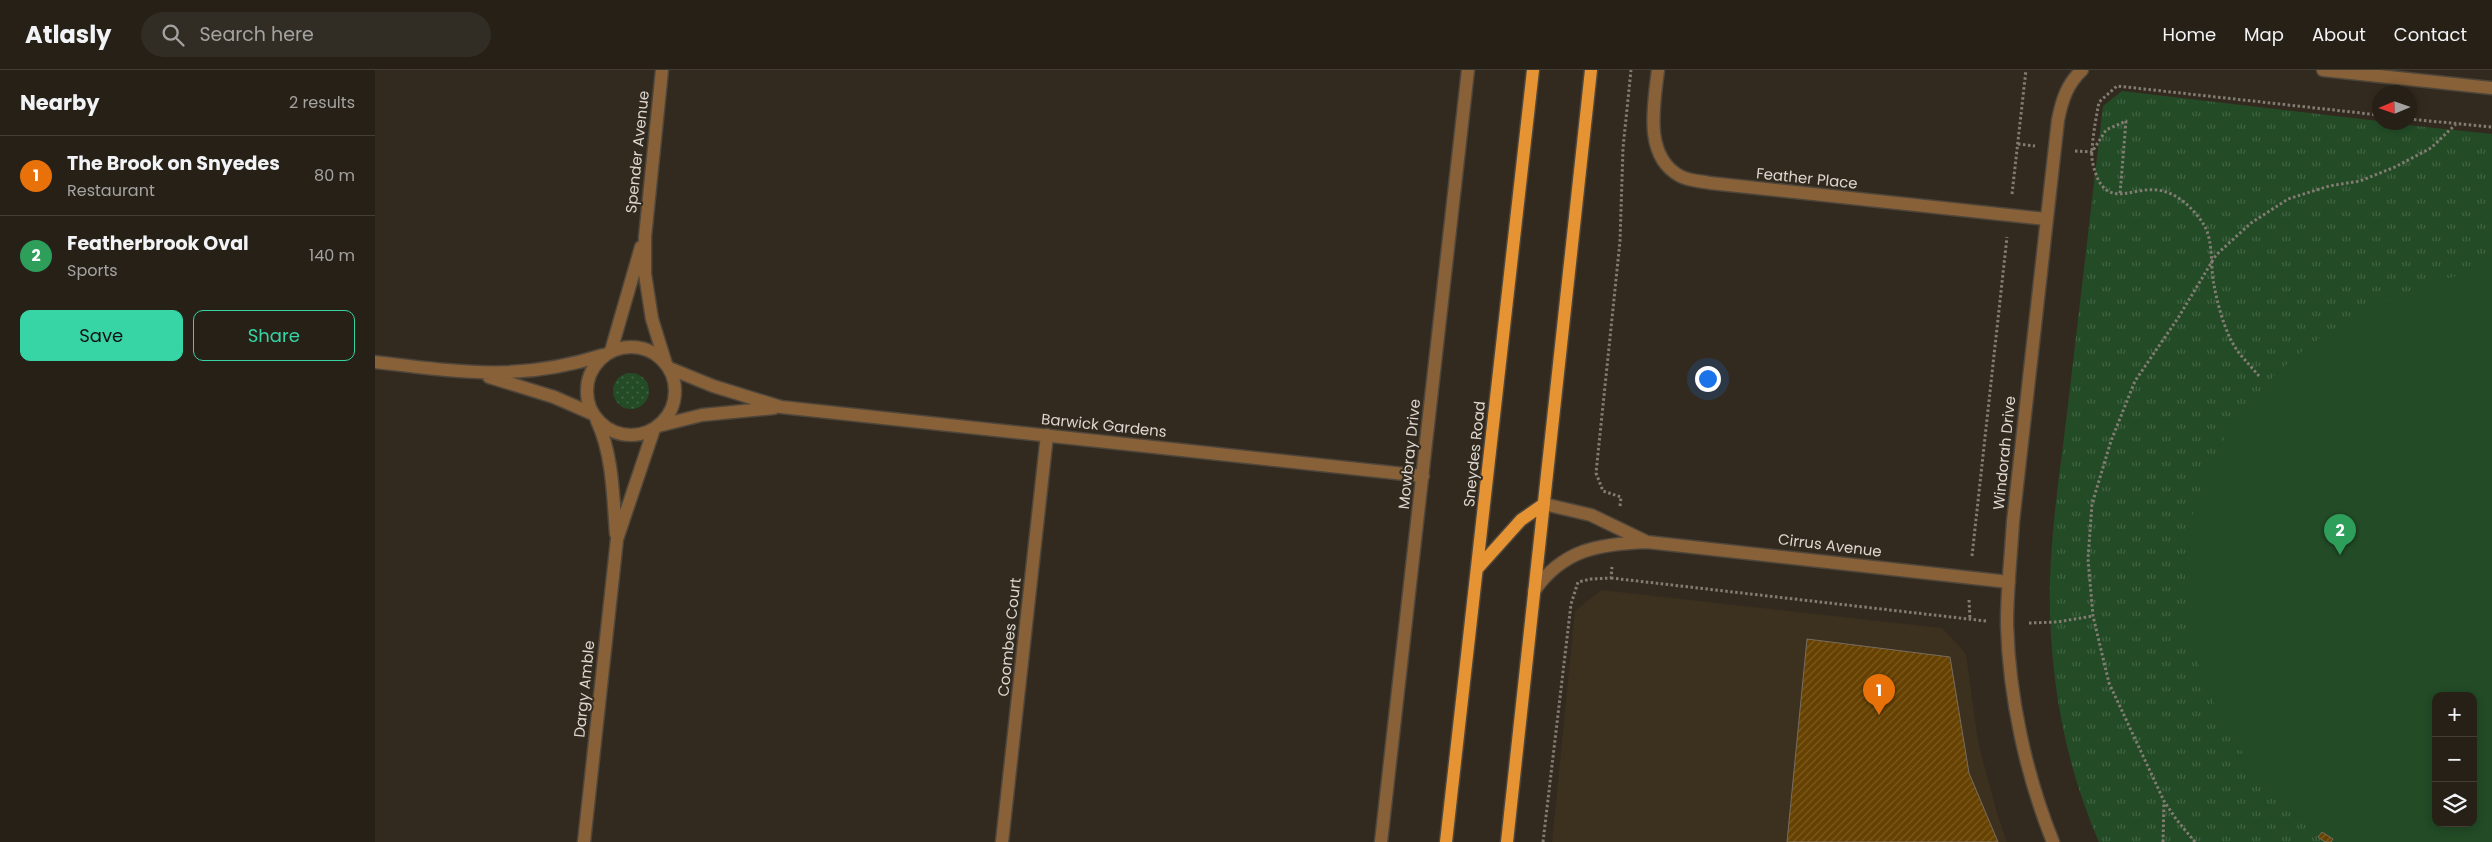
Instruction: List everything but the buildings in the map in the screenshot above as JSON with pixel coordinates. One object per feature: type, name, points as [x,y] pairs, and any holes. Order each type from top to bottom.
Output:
[{"type":"main road","name":"Sneydes Road","points":[[1446,842],[1533,70]]},
{"type":"main road","points":[[1507,842],[1591,70]]},
{"type":"main road","points":[[1477,569],[1521,520],[1544,504]]},
{"type":"street","name":"Spender Avenue","points":[[662,70],[645,238],[645,274],[651,319],[668,366]]},
{"type":"street","name":"Mowbray Drive","points":[[1381,842],[1468,70]]},
{"type":"street","name":"Feather Place","points":[[1658,70],[1654,136],[1663,161],[1671,170],[1682,177],[1710,183],[2046,219]]},
{"type":"street","name":"Windorah Drive","points":[[2053,842],[2032,777],[2021,732],[2013,683],[2007,624],[2014,512],[2046,219],[2061,102],[2067,87],[2082,70]]},
{"type":"street","points":[[2323,70],[2428,76],[2492,88]]},
{"type":"street","name":"Spender Avenue","points":[[608,352],[645,238]]},
{"type":"street","points":[[375,362],[477,374],[513,373],[556,368],[624,347],[640,347],[654,353],[668,366],[675,389],[673,403],[667,416],[655,428],[643,433],[622,434],[608,429],[594,416],[554,397],[477,374]]},
{"type":"street","points":[[594,416],[587,399],[588,378],[595,364],[608,352]]},
{"type":"street","name":"Barwick Gardens","points":[[668,366],[713,386],[781,407],[1423,476]]},
{"type":"street","name":"Barwick Gardens","points":[[655,428],[702,415],[781,407]]},
{"type":"street","name":"Dargy Amble","points":[[594,416],[604,436],[617,539]]},
{"type":"street","name":"Dargy Amble","points":[[584,842],[617,539],[655,428]]},
{"type":"street","name":"Coombes Court","points":[[1002,842],[1047,436]]},
{"type":"street","name":"Cirrus Avenue","points":[[1544,504],[1580,511],[1647,542]]},
{"type":"street","name":"Cirrus Avenue","points":[[1534,591],[1549,571],[1563,560],[1587,550],[1647,542],[2009,582]]},
{"type":"path","points":[[1617,528],[1621,497],[1603,490],[1596,473],[1620,241],[1623,148],[1631,70]]},
{"type":"path","points":[[1969,619],[1969,578],[2026,70]]},
{"type":"path","points":[[2259,376],[2231,341],[2214,286],[2205,227],[2197,215],[2177,197],[2157,190],[2120,194],[2105,190],[2100,183],[2094,169],[2092,152],[2099,102],[2117,86],[2372,114]]},
{"type":"path","points":[[2417,120],[2492,127]]},
{"type":"path","points":[[2092,152],[2106,130],[2126,121],[2120,194]]},
{"type":"path","points":[[2195,842],[2164,801],[2109,683],[2093,616],[2089,559],[2092,504],[2111,441],[2135,381],[2178,318],[2216,255],[2251,224],[2288,199],[2329,186],[2360,181],[2395,168],[2431,148],[2456,124]]},
{"type":"path","points":[[2018,144],[2092,152]]},
{"type":"path","points":[[1611,578],[1614,545]]},
{"type":"path","points":[[1543,842],[1571,604],[1577,582],[1611,578],[2007,624],[2057,622],[2093,616]]},
{"type":"path","points":[[2163,842],[2164,801]]},
{"type":"shaded area","points":[[1601,590],[1942,628],[1966,654],[1978,742],[1997,813],[2007,842],[1552,842],[1575,611]]},
{"type":"green space","points":[[2122,91],[2372,120],[2372,130],[2417,130],[2417,126],[2492,134],[2492,842],[2099,842],[2086,811],[2067,747],[2060,714],[2052,647],[2050,613],[2051,556],[2103,106]]},
{"type":"green space","points":[[2492,269],[2492,842],[2335,842],[2305,821],[2262,776],[2245,756],[2219,715],[2196,655],[2186,596],[2188,539],[2202,485],[2226,436],[2259,392],[2300,353],[2348,320],[2423,286],[2469,273]]},
{"type":"green space","points":[[631,373],[638,374],[644,378],[648,384],[648,398],[644,404],[638,408],[631,409],[624,408],[618,404],[614,398],[613,391],[614,384],[618,378],[624,374]]},
{"type":"place","name":"Featherbrook Oval","points":[[2340,555]]},
{"type":"place","name":"The Brook on Snyedes","points":[[1879,715]]}]
